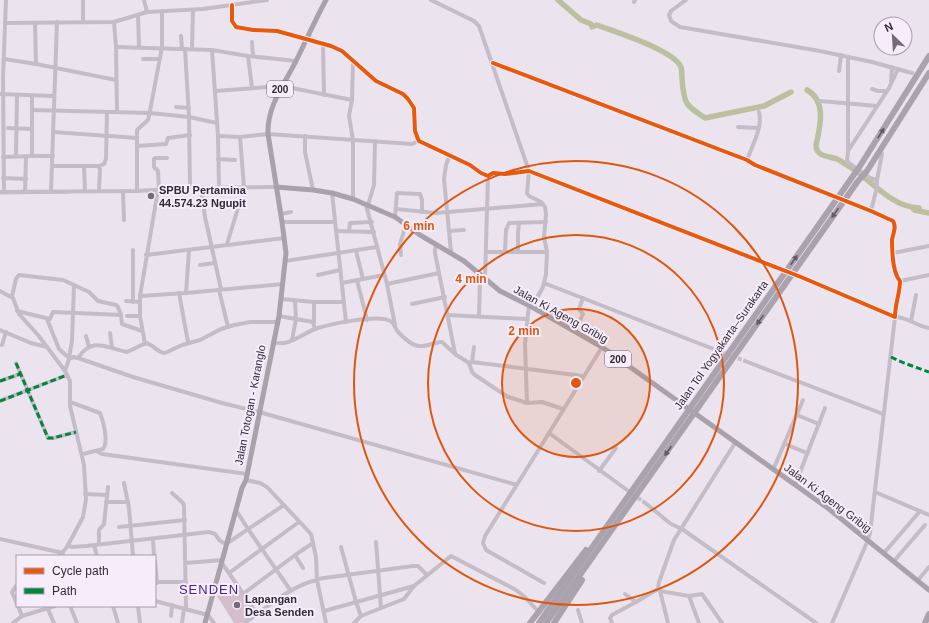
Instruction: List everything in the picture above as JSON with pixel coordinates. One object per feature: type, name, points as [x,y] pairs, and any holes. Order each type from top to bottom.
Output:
[{"type":"highway","name":"Jalan Tol Yogyakarta–Surakarta","points":[[539,623],[860,166],[929,56]]},
{"type":"highway","name":"Jalan Tol Yogyakarta–Surakarta","points":[[546,623],[623,516],[858,181],[867,171],[929,73]]},
{"type":"highway","points":[[530,623],[644,475]]},
{"type":"highway","points":[[554,623],[623,516]]},
{"type":"highway","points":[[925,623],[929,614]]},
{"type":"main road","name":"200","points":[[276,187],[268,134],[269,114],[296,61],[324,0]]},
{"type":"main road","name":"Jalan Ki Ageng Gribig","points":[[276,187],[332,193],[353,199],[395,218],[436,245],[451,252],[500,291],[530,306],[602,347],[773,470],[795,484],[868,540],[929,590]]},
{"type":"main road","name":"Jalan Totogan - Karanglo","points":[[205,623],[246,477],[279,316],[285,261],[284,238],[276,187]]},
{"type":"street","points":[[83,0],[83,22]]},
{"type":"street","points":[[144,0],[147,12]]},
{"type":"street","points":[[5,23],[114,22],[147,12],[193,10],[267,0]]},
{"type":"street","points":[[430,0],[477,24],[493,63],[529,171],[528,193],[543,204],[546,214],[544,237],[547,252],[544,283],[530,306],[527,319],[525,344],[527,402]]},
{"type":"street","points":[[686,0],[671,11],[669,15],[672,21],[680,27],[841,55],[912,73]]},
{"type":"street","points":[[0,3],[5,2],[5,23],[2,47],[4,59],[2,94],[2,192],[137,191],[219,187],[276,187]]},
{"type":"street","points":[[232,5],[232,21],[236,27],[253,30],[275,30],[324,44],[342,51],[353,62],[380,83],[403,94],[408,99],[414,108],[415,131],[419,141],[450,154],[488,176]]},
{"type":"street","points":[[192,50],[193,10]]},
{"type":"street","points":[[137,191],[137,129],[148,120],[153,102],[162,47],[162,11]]},
{"type":"street","points":[[138,15],[139,47]]},
{"type":"street","points":[[51,191],[57,22]]},
{"type":"street","points":[[114,22],[117,112]]},
{"type":"street","points":[[35,23],[36,64]]},
{"type":"street","points":[[181,36],[184,49],[190,117],[190,188]]},
{"type":"street","points":[[252,42],[252,88]]},
{"type":"street","points":[[324,44],[324,95]]},
{"type":"street","points":[[116,47],[162,47],[212,50],[296,61]]},
{"type":"street","points":[[212,50],[218,136],[219,187]]},
{"type":"street","points":[[839,71],[841,55]]},
{"type":"street","points":[[848,57],[848,152],[846,160],[877,182]]},
{"type":"street","points":[[4,59],[116,80]]},
{"type":"street","points":[[143,59],[159,59]]},
{"type":"street","points":[[353,62],[352,100],[349,116],[353,140],[353,199]]},
{"type":"street","points":[[493,63],[747,160],[755,166],[829,194]]},
{"type":"street","points":[[891,83],[892,67]]},
{"type":"street","points":[[848,152],[887,91],[898,69]]},
{"type":"street","points":[[215,91],[282,86],[352,100]]},
{"type":"street","points":[[872,89],[887,91]]},
{"type":"street","points":[[2,94],[54,96]]},
{"type":"street","points":[[16,156],[17,95]]},
{"type":"street","points":[[32,96],[32,156]]},
{"type":"street","points":[[820,101],[877,106]]},
{"type":"street","points":[[176,107],[189,108]]},
{"type":"street","points":[[32,110],[150,112],[217,122]]},
{"type":"street","points":[[53,166],[99,166],[104,164],[106,159],[108,136],[107,112]]},
{"type":"street","points":[[747,160],[758,128],[760,117],[759,112]]},
{"type":"street","points":[[738,127],[758,128]]},
{"type":"street","points":[[8,128],[32,129]]},
{"type":"street","points":[[53,132],[137,138]]},
{"type":"street","points":[[218,136],[240,137],[268,134],[412,144],[419,141]]},
{"type":"street","points":[[137,146],[166,144],[168,138],[190,135]]},
{"type":"street","points":[[306,136],[305,152],[312,190]]},
{"type":"street","points":[[240,137],[244,187]]},
{"type":"street","points":[[375,141],[374,185],[367,205],[387,284],[395,325],[399,333],[416,346],[442,342],[455,354],[470,363],[583,376]]},
{"type":"street","points":[[450,154],[446,165],[444,179],[451,252]]},
{"type":"street","points":[[871,211],[882,154]]},
{"type":"street","points":[[25,192],[26,156]]},
{"type":"street","points":[[3,157],[53,156]]},
{"type":"street","points":[[145,344],[140,316],[140,296],[158,190],[158,171],[154,167],[154,159],[167,158]]},
{"type":"street","points":[[218,159],[235,160]]},
{"type":"street","points":[[84,166],[85,191]]},
{"type":"street","points":[[99,166],[99,191]]},
{"type":"street","points":[[488,176],[493,173],[505,174],[529,171],[781,269]]},
{"type":"street","points":[[480,316],[480,280],[483,277],[486,252],[488,176]]},
{"type":"street","points":[[3,178],[26,179]]},
{"type":"street","points":[[201,188],[205,217],[228,327]]},
{"type":"street","points":[[123,191],[124,220]]},
{"type":"street","points":[[332,193],[346,322]]},
{"type":"street","points":[[395,218],[396,194],[418,194],[421,196],[422,212]]},
{"type":"street","points":[[832,623],[868,540],[875,492],[895,305],[900,288],[900,281],[897,278],[893,253],[893,221],[852,203]]},
{"type":"street","points":[[396,209],[436,212],[543,204]]},
{"type":"street","points":[[228,244],[239,206]]},
{"type":"street","points":[[281,214],[291,212]]},
{"type":"street","points":[[282,222],[335,222]]},
{"type":"street","points":[[350,232],[350,223],[372,222]]},
{"type":"street","points":[[505,252],[507,224],[511,222],[546,222]]},
{"type":"street","points":[[518,252],[519,223]]},
{"type":"street","points":[[401,255],[400,244],[406,225]]},
{"type":"street","points":[[449,231],[464,230]]},
{"type":"street","points":[[336,231],[374,232]]},
{"type":"street","points":[[146,255],[284,238]]},
{"type":"street","points":[[436,245],[435,254],[455,354]]},
{"type":"street","points":[[893,253],[929,246]]},
{"type":"street","points":[[285,261],[377,247]]},
{"type":"street","points":[[133,250],[133,302]]},
{"type":"street","points":[[186,293],[189,250]]},
{"type":"street","points":[[356,251],[363,279]]},
{"type":"street","points":[[486,252],[547,252]]},
{"type":"street","points":[[200,265],[215,263]]},
{"type":"street","points":[[318,275],[340,270]]},
{"type":"street","points":[[387,284],[439,273]]},
{"type":"street","points":[[0,539],[61,554],[68,545],[83,517],[85,508],[83,454],[76,432],[70,402],[70,381],[66,373],[38,335],[17,311],[12,296],[16,279],[21,274],[54,278],[74,284],[91,293],[98,301],[116,305],[121,314],[123,325],[142,331]]},
{"type":"street","points":[[342,283],[384,275]]},
{"type":"street","points":[[900,281],[929,275]]},
{"type":"street","points":[[801,277],[895,316],[906,318],[919,326],[929,328]]},
{"type":"street","points":[[357,280],[367,320]]},
{"type":"street","points":[[544,283],[721,352]]},
{"type":"street","points":[[66,373],[72,341],[74,284]]},
{"type":"street","points":[[140,296],[283,284]]},
{"type":"street","points":[[0,291],[12,296]]},
{"type":"street","points":[[179,293],[188,342]]},
{"type":"street","points":[[911,321],[916,295]]},
{"type":"street","points":[[412,304],[444,297]]},
{"type":"street","points":[[575,331],[583,314],[579,309],[583,298]]},
{"type":"street","points":[[281,299],[314,302],[344,302]]},
{"type":"street","points":[[126,301],[140,302]]},
{"type":"street","points":[[292,340],[296,319],[295,301]]},
{"type":"street","points":[[314,302],[315,329]]},
{"type":"street","points":[[17,311],[46,319],[51,319],[53,312],[121,314]]},
{"type":"street","points":[[448,315],[527,319]]},
{"type":"street","points":[[127,316],[140,316]]},
{"type":"street","points":[[279,316],[314,322]]},
{"type":"street","points":[[46,319],[59,349],[70,358],[78,358],[134,377],[517,486]]},
{"type":"street","points":[[273,342],[283,344],[315,329],[346,322],[384,319],[389,320],[395,325]]},
{"type":"street","points":[[78,358],[83,351],[89,347],[99,345],[128,352],[145,344],[151,345],[159,352],[165,353],[188,342],[200,340],[228,327],[245,322],[277,322]]},
{"type":"street","points":[[0,330],[31,343],[47,347]]},
{"type":"street","points":[[2,345],[6,332]]},
{"type":"street","points":[[110,333],[112,347]]},
{"type":"street","points":[[86,336],[89,347]]},
{"type":"street","points":[[474,347],[470,363],[472,372],[475,375],[508,397],[527,402],[542,402],[563,410]]},
{"type":"street","points":[[544,583],[486,550],[483,546],[485,536],[602,347]]},
{"type":"street","points":[[745,361],[883,414]]},
{"type":"street","points":[[16,364],[48,438],[76,432]]},
{"type":"street","points":[[0,401],[28,391],[66,373]]},
{"type":"street","points":[[0,381],[20,374]]},
{"type":"street","points":[[773,470],[803,400]]},
{"type":"street","points":[[70,402],[100,414],[106,445],[103,449],[83,454]]},
{"type":"street","points":[[795,484],[825,408]]},
{"type":"street","points":[[797,415],[819,424]]},
{"type":"street","points":[[549,433],[626,490]]},
{"type":"street","points":[[668,623],[659,590],[659,582],[672,545],[735,442]]},
{"type":"street","points":[[785,444],[807,453]]},
{"type":"street","points":[[599,471],[616,448]]},
{"type":"street","points":[[96,451],[102,454],[246,477],[263,485],[310,533],[313,543],[317,580],[326,623]]},
{"type":"street","points":[[124,483],[128,502],[133,555]]},
{"type":"street","points":[[99,544],[99,530],[104,524],[108,487]]},
{"type":"street","points":[[875,492],[929,515]]},
{"type":"street","points":[[172,493],[184,504],[186,582],[185,608],[182,623]]},
{"type":"street","points":[[85,494],[107,495]]},
{"type":"street","points":[[106,502],[128,502]]},
{"type":"street","points":[[644,502],[671,524],[682,529],[816,623]]},
{"type":"street","points":[[68,545],[72,547],[212,533],[215,534],[220,542],[226,544],[284,505]]},
{"type":"street","points":[[236,510],[291,591]]},
{"type":"street","points":[[884,553],[920,511]]},
{"type":"street","points":[[119,527],[185,520]]},
{"type":"street","points":[[229,573],[299,522]]},
{"type":"street","points":[[894,561],[925,525]]},
{"type":"street","points":[[153,539],[154,555]]},
{"type":"street","points":[[376,542],[382,608]]},
{"type":"street","points":[[243,594],[313,543]]},
{"type":"street","points":[[94,545],[97,555]]},
{"type":"street","points":[[341,547],[361,616]]},
{"type":"street","points":[[295,555],[303,568]]},
{"type":"street","points":[[354,623],[361,616],[404,599],[414,586],[448,557],[452,556],[516,590],[536,609]]},
{"type":"street","points":[[186,563],[222,562],[257,614]]},
{"type":"street","points":[[245,623],[291,591],[317,580],[348,574],[416,566],[427,575]]},
{"type":"street","points":[[918,580],[929,567]]},
{"type":"street","points":[[156,572],[156,582],[186,582]]},
{"type":"street","points":[[16,586],[12,592],[16,602]]},
{"type":"street","points":[[324,611],[414,586]]},
{"type":"street","points":[[612,623],[610,618],[612,615],[659,590],[689,596],[700,594],[704,595],[722,623]]},
{"type":"street","points":[[626,594],[636,602]]},
{"type":"street","points":[[689,596],[698,623]]},
{"type":"street","points":[[156,601],[208,615],[214,623]]},
{"type":"street","points":[[171,616],[172,605]]},
{"type":"street","points":[[18,607],[22,616]]},
{"type":"street","points":[[13,623],[22,616],[47,607],[54,623]]},
{"type":"street","points":[[70,607],[77,623]]},
{"type":"street","points":[[113,607],[118,623]]},
{"type":"street","points":[[138,607],[140,623]]},
{"type":"street","points":[[578,610],[582,623]]},
{"type":"shaded area","name":"Lapangan Desa Senden","points":[[236,583],[257,614],[243,623],[234,623],[217,596]]},
{"type":"waterway","points":[[558,0],[581,20],[591,24],[592,27],[597,25],[643,42],[667,54],[676,61],[681,67],[684,94],[689,107],[705,118],[764,106],[791,92]]},
{"type":"waterway","points":[[807,90],[813,95],[820,107],[820,123],[816,145],[818,152],[837,159],[892,199],[909,207],[919,208]]},
{"type":"waterway","points":[[147,192],[154,192]]},
{"type":"waterway","points":[[0,194],[69,193]]},
{"type":"waterway","points":[[914,210],[929,213]]},
{"type":"tunnel","points":[[829,194],[852,203]]},
{"type":"tunnel","points":[[721,352],[745,361]]},
{"type":"tunnel","points":[[628,491],[644,502]]},
{"type":"marked path","points":[[891,357],[929,372]]},
{"type":"marked path","points":[[16,363],[48,438],[76,432]]},
{"type":"marked path","points":[[0,381],[20,374]]},
{"type":"marked path","points":[[0,401],[67,375]]},
{"type":"cycle path","points":[[232,5],[232,21],[236,27],[253,30],[277,31],[331,46],[342,51],[376,81],[403,94],[408,99],[414,108],[415,131],[419,141],[470,165],[481,173],[488,176],[493,173],[505,174],[529,171],[801,277],[895,317],[900,281],[893,261],[892,240],[895,228],[893,221],[755,165],[747,160],[493,63]]},
{"type":"place","name":"SPBU Pertamina 44.574.23 Ngupit","points":[[151,196]]},
{"type":"place","name":"Lapangan Desa Senden","points":[[237,605]]},
{"type":"district","name":"SENDEN","points":[[209,589]]}]
